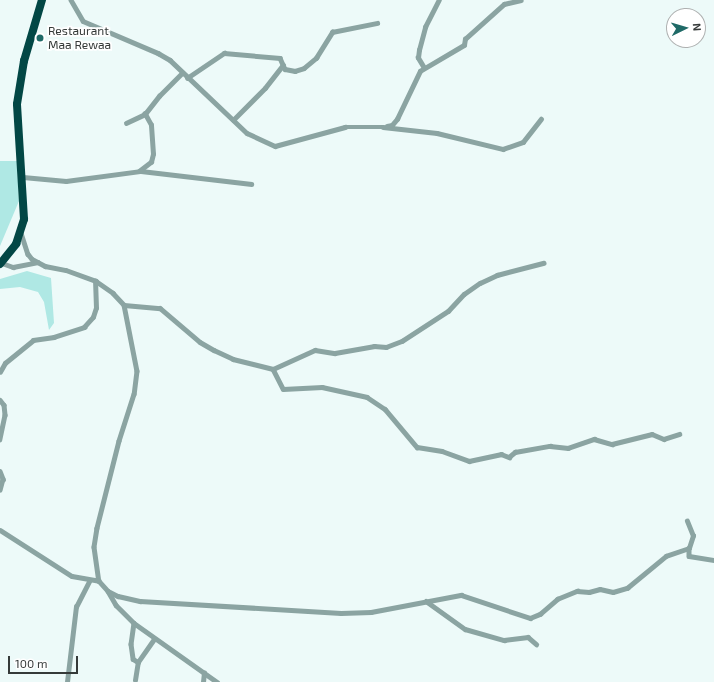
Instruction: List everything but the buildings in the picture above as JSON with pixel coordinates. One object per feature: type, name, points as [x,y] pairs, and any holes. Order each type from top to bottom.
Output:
[{"type":"highway","points":[[1,264],[21,233],[25,206],[17,123],[20,80],[42,0]]},
{"type":"street","points":[[71,0],[83,22],[158,53],[247,133],[275,146],[345,127],[383,127],[437,133],[503,149],[523,142],[541,118]]},
{"type":"street","points":[[424,68],[418,58],[424,27],[439,0]]},
{"type":"street","points":[[383,127],[392,125],[397,119],[420,71],[464,46],[465,39],[504,4],[521,0]]},
{"type":"street","points":[[187,78],[224,52],[280,58],[285,69],[295,71],[304,68],[316,58],[332,32],[378,23]]},
{"type":"street","points":[[233,120],[266,88],[283,65]]},
{"type":"street","points":[[126,123],[145,114],[159,96],[182,73]]},
{"type":"street","points":[[139,171],[152,162],[153,154],[151,125],[145,114]]},
{"type":"street","points":[[23,177],[66,181],[139,171],[251,184]]},
{"type":"street","points":[[21,233],[28,254],[38,262],[95,281],[113,293],[124,305],[137,371],[134,394],[97,528],[94,547],[99,581],[108,591],[116,605],[134,623],[154,639],[217,682]]},
{"type":"street","points":[[1,264],[13,267],[38,262]]},
{"type":"street","points":[[124,305],[160,308],[200,342],[214,350],[232,359],[273,369],[315,350],[335,353],[374,346],[386,347],[402,341],[448,311],[464,294],[480,283],[497,275],[543,263]]},
{"type":"street","points":[[0,372],[5,363],[33,340],[54,337],[84,327],[93,317],[96,308],[95,281]]},
{"type":"street","points":[[273,369],[283,390],[322,387],[367,397],[385,409],[417,447],[442,451],[469,461],[501,454],[509,457],[515,452],[550,446],[568,448],[594,439],[612,444],[652,434],[664,439],[679,434]]},
{"type":"street","points":[[0,400],[4,405],[5,415],[0,439]]},
{"type":"street","points":[[0,471],[2,479],[0,490]]},
{"type":"street","points":[[687,521],[693,536],[689,548],[689,556],[714,560]]},
{"type":"street","points":[[0,530],[72,576],[90,581],[99,581]]},
{"type":"street","points":[[108,591],[118,596],[140,601],[334,613],[371,612],[461,595],[530,618],[540,614],[557,599],[577,591],[589,592],[600,589],[613,592],[627,588],[666,556],[689,548]]},
{"type":"street","points":[[66,682],[76,607],[90,581]]},
{"type":"street","points":[[426,601],[465,629],[504,640],[528,637],[536,644]]},
{"type":"street","points":[[134,623],[131,644],[133,659],[138,662]]},
{"type":"street","points":[[136,680],[138,662],[154,639]]},
{"type":"street","points":[[203,682],[204,673]]},
{"type":"shaded area","points":[[0,161],[17,161],[19,201],[0,246]]},
{"type":"shaded area","points":[[27,271],[51,278],[54,323],[49,330],[44,302],[38,292],[20,287],[0,289],[0,279]]},
{"type":"place","name":"Restaurant Maa Rewaa","points":[[40,38]]}]
